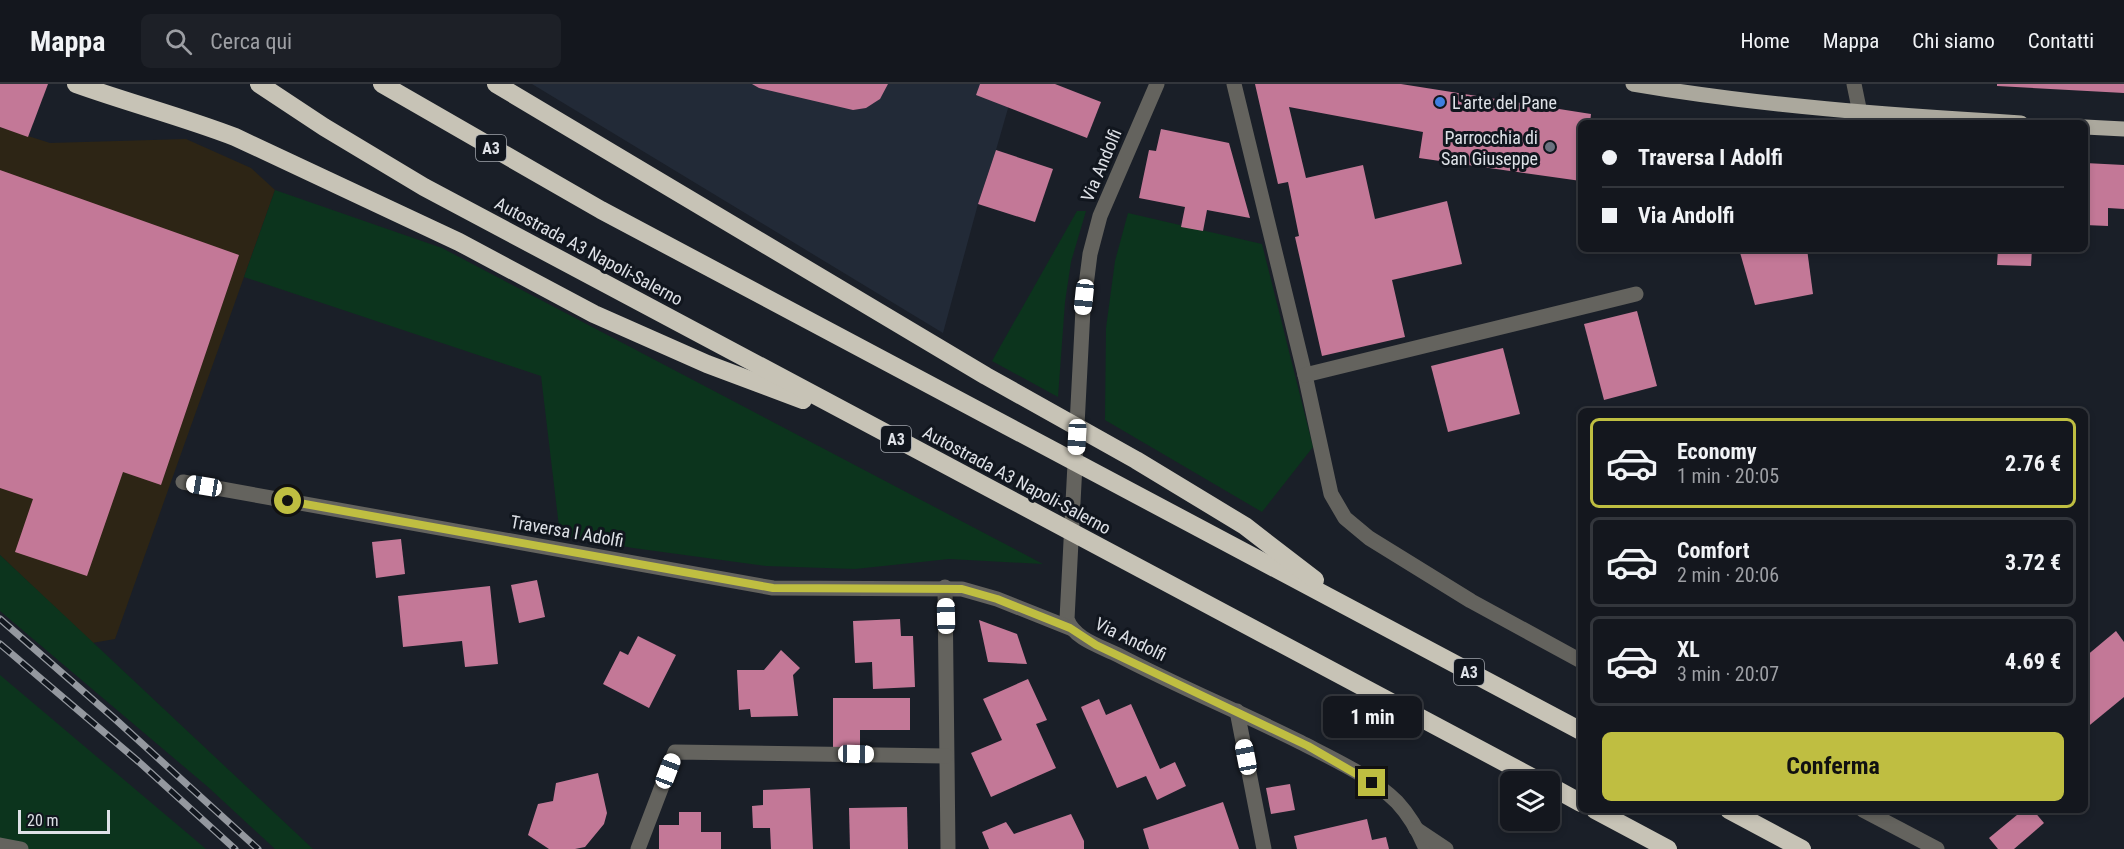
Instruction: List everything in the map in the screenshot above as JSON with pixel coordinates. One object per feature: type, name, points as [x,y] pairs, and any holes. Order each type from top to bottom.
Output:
[{"type":"highway","points":[[76,84],[198,122],[235,137],[459,242],[594,314],[707,364],[869,425]]},
{"type":"highway","name":"Autostrada A3 Napoli-Salerno","points":[[259,84],[324,128],[424,187],[1520,771]]},
{"type":"highway","name":"A3","points":[[382,84],[601,210],[1578,729]]},
{"type":"highway","points":[[496,84],[976,370],[1136,460],[1245,526],[1357,612]]},
{"type":"highway","points":[[1560,791],[1578,801]]},
{"type":"highway","points":[[1601,813],[1668,849]]},
{"type":"highway","points":[[1735,813],[1802,849]]},
{"type":"main road","points":[[1633,84],[1680,92],[1860,113],[1973,120]]},
{"type":"main road","points":[[2088,127],[2124,129]]},
{"type":"street","name":"Via Andolfi","points":[[1157,84],[1100,216],[1090,254],[1083,309],[1066,608],[1070,628],[1080,636],[1127,661],[1237,711],[1360,775],[1384,790],[1397,803],[1416,829],[1426,849]]},
{"type":"street","points":[[1234,84],[1305,375],[1330,494],[1346,518],[1369,538],[1450,588],[1578,659]]},
{"type":"street","points":[[1854,84],[1860,113]]},
{"type":"street","points":[[1305,375],[1636,294]]},
{"type":"street","name":"Traversa I Adolfi","points":[[183,482],[773,588],[945,587],[976,592],[1070,628]]},
{"type":"street","points":[[945,587],[948,849]]},
{"type":"street","points":[[1237,711],[1264,849]]},
{"type":"street","points":[[638,849],[675,752],[946,756]]},
{"type":"street","points":[[1869,813],[1937,849]]},
{"type":"street","points":[[1416,829],[1446,849]]},
{"type":"street","points":[[0,845],[21,849]]},
{"type":"shaded area","points":[[532,84],[1015,84],[978,204],[943,333]]},
{"type":"shaded area","points":[[0,127],[50,143],[186,139],[251,168],[275,190],[115,639],[92,643],[0,555]]},
{"type":"green space","points":[[275,190],[442,248],[1043,564],[949,559],[855,569],[766,566],[633,548],[560,535],[541,376],[244,277]]},
{"type":"green space","points":[[1077,211],[1086,211],[1071,262],[1065,302],[1058,397],[992,361]]},
{"type":"green space","points":[[1128,213],[1262,244],[1313,447],[1262,512],[1105,420],[1106,328],[1115,261]]},
{"type":"green space","points":[[0,555],[313,849],[275,849],[208,787],[0,611]]},
{"type":"green space","points":[[0,675],[206,849],[0,849]]},
{"type":"building","points":[[0,84],[48,84],[28,137],[0,127]]},
{"type":"building","points":[[752,84],[888,84],[880,99],[866,108],[853,110],[759,88]]},
{"type":"building","points":[[980,84],[1055,84],[1101,102],[1087,138],[976,95]]},
{"type":"building","points":[[1255,84],[1401,84],[1591,114],[1590,120],[1578,120],[1578,181],[1419,158],[1423,132],[1289,107],[1306,178],[1363,165],[1375,219],[1447,201],[1462,264],[1392,280],[1405,337],[1322,356],[1295,237],[1299,236],[1288,182],[1278,184]]},
{"type":"building","points":[[1997,84],[2124,84],[2124,93],[1997,86]]},
{"type":"building","points":[[1161,129],[1229,143],[1250,218],[1207,210],[1203,231],[1181,227],[1185,207],[1139,198],[1149,150],[1156,151]]},
{"type":"building","points":[[996,150],[1053,169],[1035,222],[978,204]]},
{"type":"building","points":[[2088,163],[2124,165],[2124,209],[2108,208],[2108,226],[2088,225]]},
{"type":"building","points":[[0,170],[239,255],[161,485],[123,472],[87,576],[15,552],[33,499],[0,488]]},
{"type":"building","points":[[1740,252],[1807,252],[1813,294],[1755,305]]},
{"type":"building","points":[[1998,252],[2032,252],[2031,266],[1997,265]]},
{"type":"building","points":[[1637,311],[1657,386],[1604,400],[1584,324]]},
{"type":"building","points":[[1503,348],[1520,414],[1448,432],[1431,366]]},
{"type":"building","points":[[401,539],[405,574],[376,578],[372,542]]},
{"type":"building","points":[[537,580],[545,617],[519,623],[511,585]]},
{"type":"building","points":[[490,586],[498,664],[465,667],[462,641],[403,647],[398,596]]},
{"type":"building","points":[[900,619],[901,636],[913,636],[915,687],[873,689],[872,662],[855,663],[853,621]]},
{"type":"building","points":[[979,620],[1017,634],[1027,664],[988,662]]},
{"type":"building","points":[[2116,631],[2124,642],[2124,697],[2088,727],[2088,654]]},
{"type":"building","points":[[638,636],[676,655],[649,708],[603,684],[620,651],[628,655]]},
{"type":"building","points":[[781,650],[800,668],[793,675],[798,716],[751,717],[750,709],[739,710],[737,670],[764,670]]},
{"type":"building","points":[[1028,679],[1047,720],[1036,724],[1056,768],[991,797],[971,753],[1002,740],[983,699]]},
{"type":"building","points":[[833,698],[910,698],[910,730],[860,730],[860,747],[833,748]]},
{"type":"building","points":[[1099,699],[1106,715],[1131,704],[1160,769],[1175,762],[1186,786],[1157,800],[1146,776],[1117,788],[1081,707]]},
{"type":"building","points":[[598,773],[607,813],[604,824],[585,847],[549,849],[528,835],[538,804],[553,801],[556,783]]},
{"type":"building","points":[[1290,784],[1295,810],[1271,814],[1266,788]]},
{"type":"building","points":[[810,788],[813,849],[771,849],[770,828],[753,828],[752,806],[763,805],[763,790]]},
{"type":"building","points":[[1223,802],[1239,849],[1149,849],[1143,829]]},
{"type":"building","points":[[907,807],[908,849],[850,849],[849,808]]},
{"type":"building","points":[[679,812],[701,812],[701,832],[721,832],[721,849],[659,849],[659,825],[679,825]]},
{"type":"building","points":[[2019,813],[2036,813],[2044,823],[2014,849],[1998,849],[1989,838]]},
{"type":"building","points":[[1071,814],[1084,841],[1084,849],[989,849],[982,832],[1006,822],[1014,834]]},
{"type":"building","points":[[1367,819],[1372,840],[1386,837],[1389,849],[1297,849],[1294,836]]},
{"type":"railway","points":[[0,619],[115,719],[258,849]]},
{"type":"railway","points":[[0,644],[139,762],[235,849]]},
{"type":"place","name":"L'arte del Pane","points":[[1440,102]]},
{"type":"place","name":"Parrocchia di San Giuseppe","points":[[1550,147]]},
{"type":"route","points":[[288,501],[773,588],[945,587],[976,592],[1070,628],[1080,636],[1127,661],[1308,746],[1372,783]]}]
